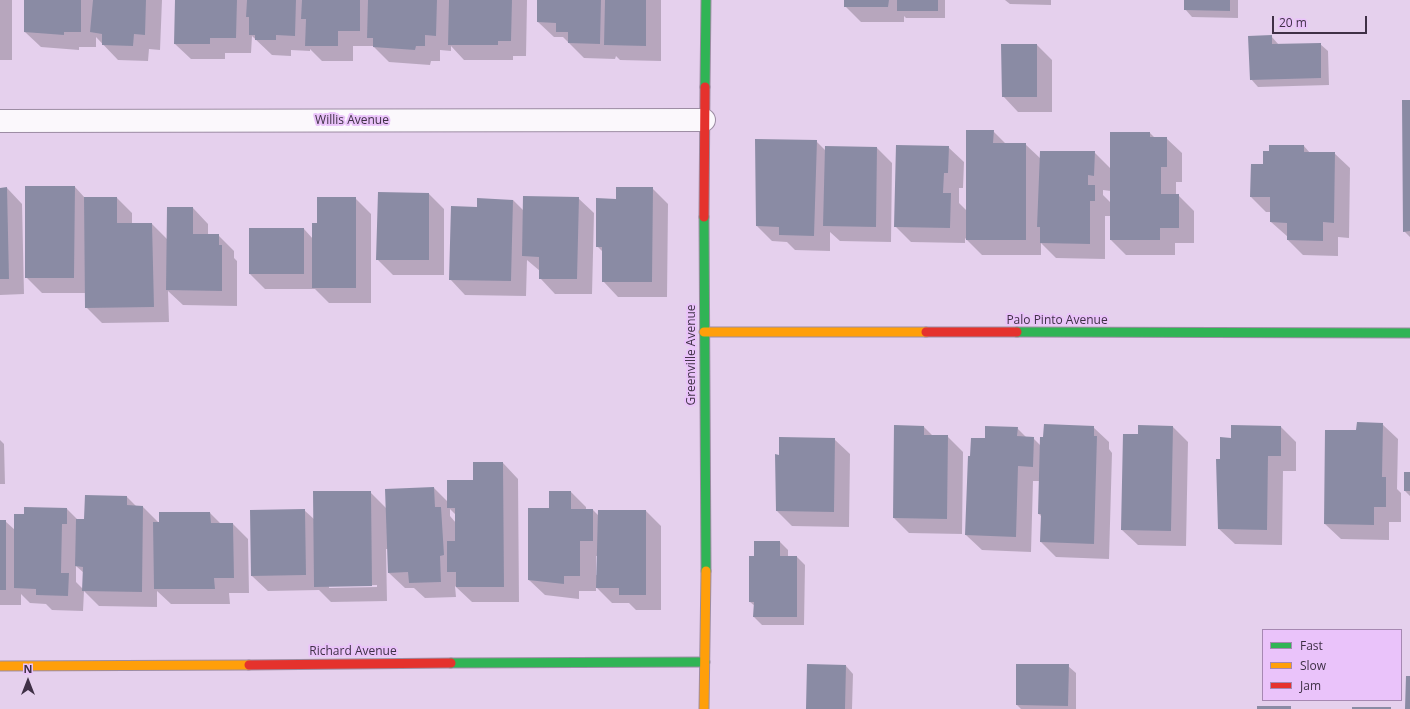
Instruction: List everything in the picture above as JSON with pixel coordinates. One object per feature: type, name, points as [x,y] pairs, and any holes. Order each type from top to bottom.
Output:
[{"type":"street","name":"Greenville Avenue","points":[[704,709],[706,662],[704,120],[706,0]]},
{"type":"street","name":"Willis Avenue","points":[[0,121],[704,120]]},
{"type":"street","name":"Palo Pinto Avenue","points":[[704,332],[1410,333]]},
{"type":"street","name":"Richard Avenue","points":[[0,666],[706,662]]},
{"type":"building","points":[[24,0],[81,0],[81,32],[64,32],[64,35],[24,32]]},
{"type":"building","points":[[93,0],[146,0],[145,35],[134,34],[133,46],[102,45],[102,34],[90,32]]},
{"type":"building","points":[[175,0],[237,0],[236,38],[210,38],[210,44],[174,44]]},
{"type":"building","points":[[247,0],[296,0],[295,36],[276,35],[276,40],[255,40],[255,35],[249,35],[249,17],[246,17]]},
{"type":"building","points":[[302,0],[360,0],[360,31],[338,31],[338,46],[305,46],[306,19],[301,19]]},
{"type":"building","points":[[368,0],[437,0],[436,36],[425,35],[425,46],[416,46],[415,50],[373,47],[373,38],[367,38]]},
{"type":"building","points":[[449,0],[512,0],[511,41],[498,41],[498,45],[448,45]]},
{"type":"building","points":[[537,0],[601,0],[600,44],[568,43],[568,32],[556,32],[556,23],[537,22]]},
{"type":"building","points":[[605,0],[646,0],[646,46],[604,45]]},
{"type":"building","points":[[844,0],[889,0],[888,7],[844,7]]},
{"type":"building","points":[[897,0],[938,0],[938,11],[897,11]]},
{"type":"building","points":[[1184,0],[1230,0],[1230,11],[1184,10]]},
{"type":"building","points":[[1272,35],[1272,44],[1321,43],[1321,78],[1250,80],[1248,36]]},
{"type":"building","points":[[1001,44],[1037,44],[1037,97],[1002,97]]},
{"type":"building","points":[[1402,100],[1410,100],[1410,231],[1403,232]]},
{"type":"building","points":[[966,130],[994,130],[993,143],[1026,143],[1026,240],[966,240]]},
{"type":"building","points":[[1110,132],[1150,132],[1150,137],[1167,137],[1167,167],[1161,167],[1161,194],[1179,194],[1179,228],[1160,228],[1160,240],[1110,240]]},
{"type":"building","points":[[755,139],[817,140],[814,236],[779,235],[779,227],[756,226]]},
{"type":"building","points":[[896,145],[949,146],[948,173],[944,173],[943,193],[951,193],[950,228],[894,227]]},
{"type":"building","points":[[1269,145],[1304,145],[1304,152],[1335,152],[1334,223],[1323,222],[1323,241],[1287,240],[1287,223],[1270,222],[1270,197],[1250,197],[1251,164],[1263,164],[1263,151],[1269,151]]},
{"type":"building","points":[[825,146],[877,147],[876,227],[823,226]]},
{"type":"building","points":[[1040,151],[1095,151],[1094,176],[1088,175],[1088,185],[1095,185],[1095,201],[1090,201],[1090,244],[1040,243],[1040,227],[1037,227]]},
{"type":"building","points":[[25,186],[75,186],[74,278],[25,278]]},
{"type":"building","points":[[7,187],[9,279],[0,279],[0,188]]},
{"type":"building","points":[[616,187],[653,187],[652,282],[602,282],[602,247],[596,247],[596,198],[616,199]]},
{"type":"building","points":[[378,192],[429,193],[429,260],[376,260]]},
{"type":"building","points":[[523,196],[579,197],[577,279],[539,279],[539,257],[522,256]]},
{"type":"building","points":[[84,197],[117,197],[117,223],[152,223],[154,307],[85,308]]},
{"type":"building","points":[[317,197],[356,197],[356,288],[312,288],[312,223],[317,223]]},
{"type":"building","points":[[477,198],[513,200],[511,281],[449,280],[451,206],[477,207]]},
{"type":"building","points":[[167,207],[193,207],[193,234],[219,234],[219,245],[222,245],[222,291],[166,290]]},
{"type":"building","points":[[249,228],[304,228],[304,274],[249,274]]},
{"type":"building","points":[[1357,422],[1383,423],[1382,477],[1386,477],[1386,507],[1374,507],[1374,525],[1324,524],[1325,430],[1356,430]]},
{"type":"building","points":[[1044,424],[1094,426],[1094,436],[1097,436],[1094,544],[1040,542],[1041,514],[1038,514],[1040,437],[1043,437]]},
{"type":"building","points":[[894,425],[924,426],[924,435],[948,435],[947,519],[893,518]]},
{"type":"building","points":[[1138,425],[1173,426],[1171,531],[1121,530],[1123,434],[1138,434]]},
{"type":"building","points":[[1231,425],[1281,426],[1281,456],[1268,456],[1267,530],[1218,529],[1216,459],[1220,459],[1220,437],[1231,438]]},
{"type":"building","points":[[985,426],[1018,427],[1017,436],[1034,437],[1033,467],[1018,466],[1016,537],[965,535],[968,456],[970,456],[971,438],[985,438]]},
{"type":"building","points":[[779,437],[835,438],[834,512],[776,511],[775,454],[779,455]]},
{"type":"building","points":[[473,462],[503,462],[504,587],[456,587],[456,572],[447,572],[447,541],[455,541],[455,508],[447,508],[447,480],[473,480]]},
{"type":"building","points":[[1404,472],[1410,472],[1410,491],[1404,491]]},
{"type":"building","points":[[434,487],[435,507],[441,507],[444,555],[440,556],[441,582],[409,583],[408,572],[388,573],[385,489]]},
{"type":"building","points":[[313,491],[371,491],[372,586],[314,587]]},
{"type":"building","points":[[549,491],[571,491],[571,509],[593,509],[593,541],[580,541],[580,576],[564,576],[564,584],[528,580],[528,508],[549,508]]},
{"type":"building","points":[[85,495],[127,496],[127,505],[143,506],[142,592],[82,591],[83,567],[75,566],[76,519],[84,519]]},
{"type":"building","points":[[24,507],[67,508],[67,524],[62,524],[61,573],[69,573],[68,596],[36,595],[36,589],[14,588],[14,514],[24,514]]},
{"type":"building","points":[[305,509],[306,575],[251,576],[250,510]]},
{"type":"building","points":[[598,510],[646,510],[646,595],[619,595],[619,588],[596,588]]},
{"type":"building","points":[[159,512],[210,512],[211,523],[233,523],[234,578],[214,578],[215,589],[154,589],[153,522],[159,522]]},
{"type":"building","points":[[0,520],[6,520],[6,590],[0,590]]},
{"type":"building","points":[[754,541],[780,541],[780,556],[797,556],[797,617],[753,617],[754,602],[749,602],[749,556],[754,556]]},
{"type":"building","points":[[807,664],[846,665],[845,709],[806,709]]},
{"type":"building","points":[[1016,664],[1069,664],[1068,706],[1016,705]]},
{"type":"building","points":[[1406,676],[1410,676],[1410,709],[1405,709]]},
{"type":"building","points":[[1257,706],[1291,706],[1291,709],[1257,709]]},
{"type":"building","points":[[1352,707],[1391,707],[1391,709],[1352,709]]},
{"type":"traffic: fast","points":[[705,87],[706,0]]},
{"type":"traffic: fast","points":[[704,217],[706,571]]},
{"type":"traffic: fast","points":[[1017,332],[1410,333]]},
{"type":"traffic: fast","points":[[451,663],[705,662]]},
{"type":"traffic: slow","points":[[704,332],[926,332]]},
{"type":"traffic: slow","points":[[704,709],[706,571]]},
{"type":"traffic: slow","points":[[0,666],[249,665]]},
{"type":"traffic: jam","points":[[704,217],[705,87]]},
{"type":"traffic: jam","points":[[926,332],[1017,332]]},
{"type":"traffic: jam","points":[[249,665],[451,663]]}]
